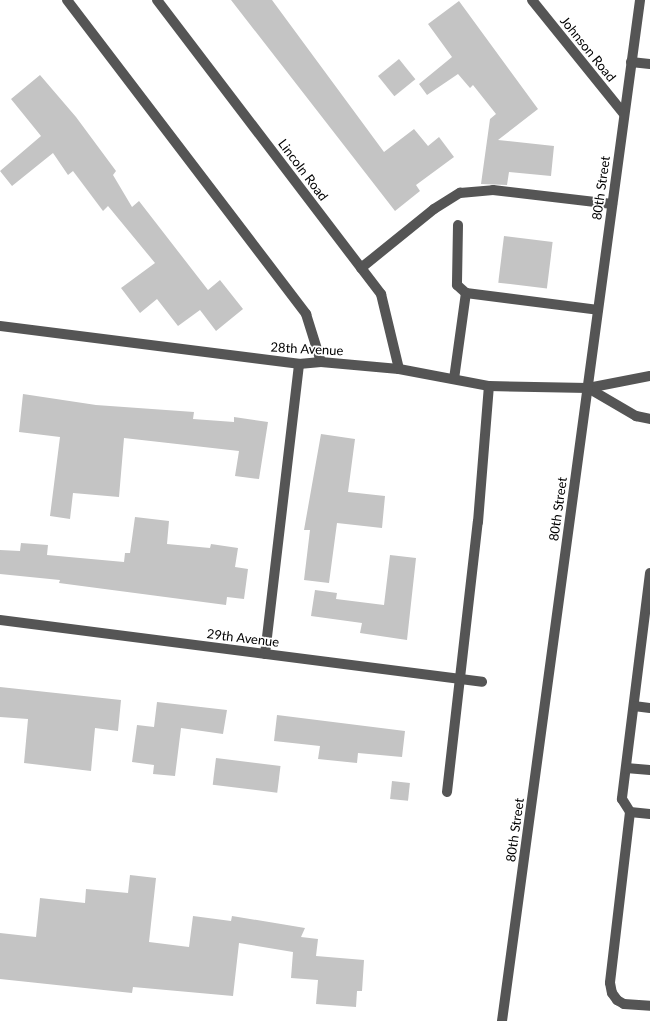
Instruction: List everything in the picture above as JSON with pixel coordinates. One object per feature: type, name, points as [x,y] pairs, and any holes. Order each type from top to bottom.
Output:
[{"type":"street","points":[[67,0],[306,314],[321,362]]},
{"type":"street","name":"Lincoln Road","points":[[157,0],[381,294],[399,368]]},
{"type":"street","name":"Johnson Road","points":[[532,0],[624,114]]},
{"type":"street","name":"80th Street","points":[[502,1021],[640,0]]},
{"type":"street","points":[[631,62],[650,64]]},
{"type":"street","points":[[361,268],[434,209],[460,193],[493,190],[612,204]]},
{"type":"street","points":[[458,225],[457,285],[466,293],[598,310]]},
{"type":"street","points":[[454,379],[466,293]]},
{"type":"street","name":"28th Avenue","points":[[0,326],[299,364],[321,362],[399,368],[489,386],[588,388],[650,376]]},
{"type":"street","points":[[265,654],[299,364]]},
{"type":"street","points":[[447,792],[460,679],[489,386]]},
{"type":"street","points":[[588,388],[636,416],[650,419]]},
{"type":"street","points":[[650,573],[645,652],[634,706],[622,799],[630,812],[610,983],[612,993],[617,1000],[650,1006]]},
{"type":"street","name":"29th Avenue","points":[[0,620],[482,682]]},
{"type":"street","points":[[634,706],[650,708]]},
{"type":"street","points":[[626,768],[650,770]]},
{"type":"street","points":[[630,812],[650,814]]},
{"type":"building","points":[[231,0],[272,0],[384,152],[414,129],[428,146],[439,137],[454,157],[416,185],[420,191],[395,211]]},
{"type":"building","points":[[459,1],[538,109],[498,140],[554,146],[551,176],[509,172],[507,185],[481,184],[490,119],[496,114],[473,85],[470,88],[458,74],[427,95],[419,84],[452,57],[428,24]]},
{"type":"building","points":[[399,59],[415,79],[394,96],[378,76]]},
{"type":"building","points":[[40,75],[76,117],[116,171],[113,175],[132,207],[139,201],[208,290],[220,280],[243,309],[216,331],[200,310],[178,326],[157,299],[140,313],[121,288],[155,263],[108,206],[103,211],[73,171],[68,175],[53,153],[12,186],[0,171],[41,136],[11,99]]},
{"type":"building","points":[[504,236],[553,242],[547,289],[498,283]]},
{"type":"building","points":[[23,394],[96,405],[194,412],[193,419],[234,422],[234,417],[268,422],[259,479],[235,476],[239,451],[124,438],[119,497],[73,493],[70,519],[50,516],[60,437],[19,432]]},
{"type":"building","points":[[321,434],[355,439],[348,492],[385,496],[382,528],[337,523],[329,583],[304,580],[310,530],[304,530]]},
{"type":"building","points":[[135,517],[169,521],[167,544],[210,548],[211,544],[238,548],[235,567],[248,569],[244,599],[227,597],[226,605],[59,583],[60,580],[0,574],[0,550],[20,551],[21,543],[48,545],[47,555],[124,562],[125,553],[130,553]]},
{"type":"building","points":[[390,555],[416,558],[407,640],[360,633],[362,623],[311,616],[315,590],[337,593],[336,599],[384,605]]},
{"type":"building","points":[[0,687],[121,700],[118,731],[95,728],[91,771],[24,763],[28,719],[0,717]]},
{"type":"building","points":[[157,702],[227,710],[223,734],[181,728],[175,776],[153,774],[154,765],[132,762],[137,725],[154,727]]},
{"type":"building","points":[[277,715],[405,731],[402,757],[358,753],[357,763],[318,759],[320,746],[274,741]]},
{"type":"building","points":[[216,758],[281,766],[277,793],[213,785]]},
{"type":"building","points":[[392,781],[410,783],[408,801],[390,799]]},
{"type":"building","points":[[130,875],[156,878],[149,942],[189,947],[193,916],[231,921],[232,916],[305,928],[301,937],[318,939],[316,956],[364,960],[362,991],[357,991],[356,1007],[316,1004],[318,980],[291,978],[293,952],[239,943],[233,996],[133,987],[132,993],[0,979],[0,933],[36,937],[40,898],[85,903],[86,889],[128,893]]}]
